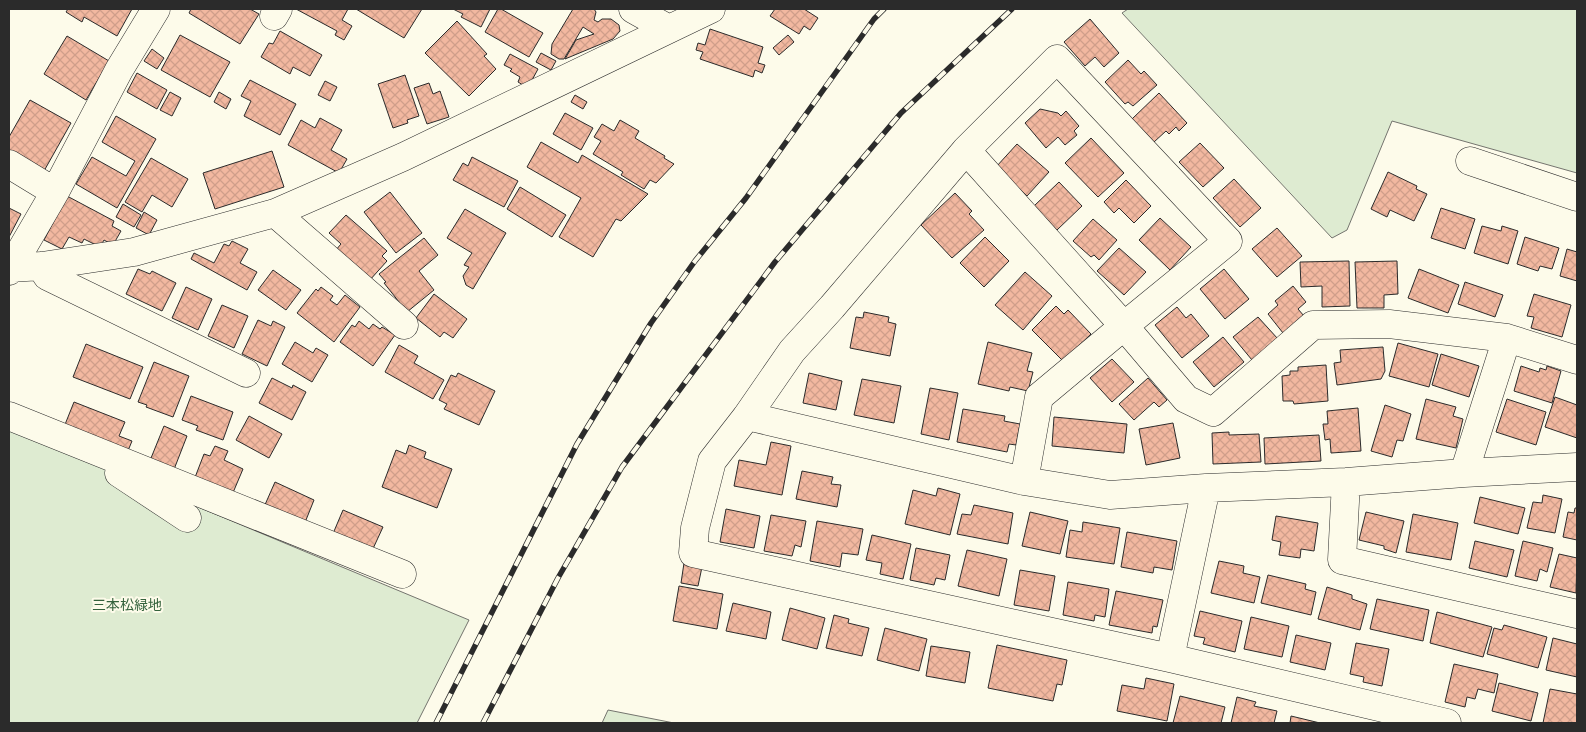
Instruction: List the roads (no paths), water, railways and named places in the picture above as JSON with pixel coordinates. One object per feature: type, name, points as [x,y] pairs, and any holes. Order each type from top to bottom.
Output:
[{"type":"street","points":[[9,269],[55,192],[119,70],[156,9]]},
{"type":"street","points":[[633,9],[667,28]]},
{"type":"street","points":[[9,269],[134,252],[275,213],[403,157],[667,28],[711,9]]},
{"type":"street","points":[[1024,481],[1039,397],[1228,241],[1057,59],[966,150],[792,351],[747,416],[712,461],[694,528],[693,553],[1170,658],[1447,723]]},
{"type":"street","points":[[966,150],[1124,326],[1186,399],[1213,412],[1314,325],[1389,324],[1507,338],[1577,360]]},
{"type":"street","points":[[1470,161],[1577,197]]},
{"type":"street","points":[[9,164],[55,192]]},
{"type":"street","points":[[275,213],[404,324]]},
{"type":"street","points":[[42,266],[46,276],[246,373]]},
{"type":"street","points":[[1464,473],[1507,338]]},
{"type":"street","points":[[9,416],[402,574]]},
{"type":"street","points":[[747,416],[1024,481],[1110,496],[1206,488],[1346,482],[1577,467]]},
{"type":"street","points":[[70,441],[187,518]]},
{"type":"street","points":[[1346,482],[1342,560],[1577,614]]},
{"type":"street","points":[[1170,658],[1206,488]]},
{"type":"railway","points":[[436,723],[577,444],[651,323],[695,261],[746,198],[874,19],[884,9]]},
{"type":"railway","points":[[483,723],[558,578],[622,467],[775,262],[901,113],[1012,9]]},
{"type":"park label","name":"三本松緑地","points":[[127,605]]}]
